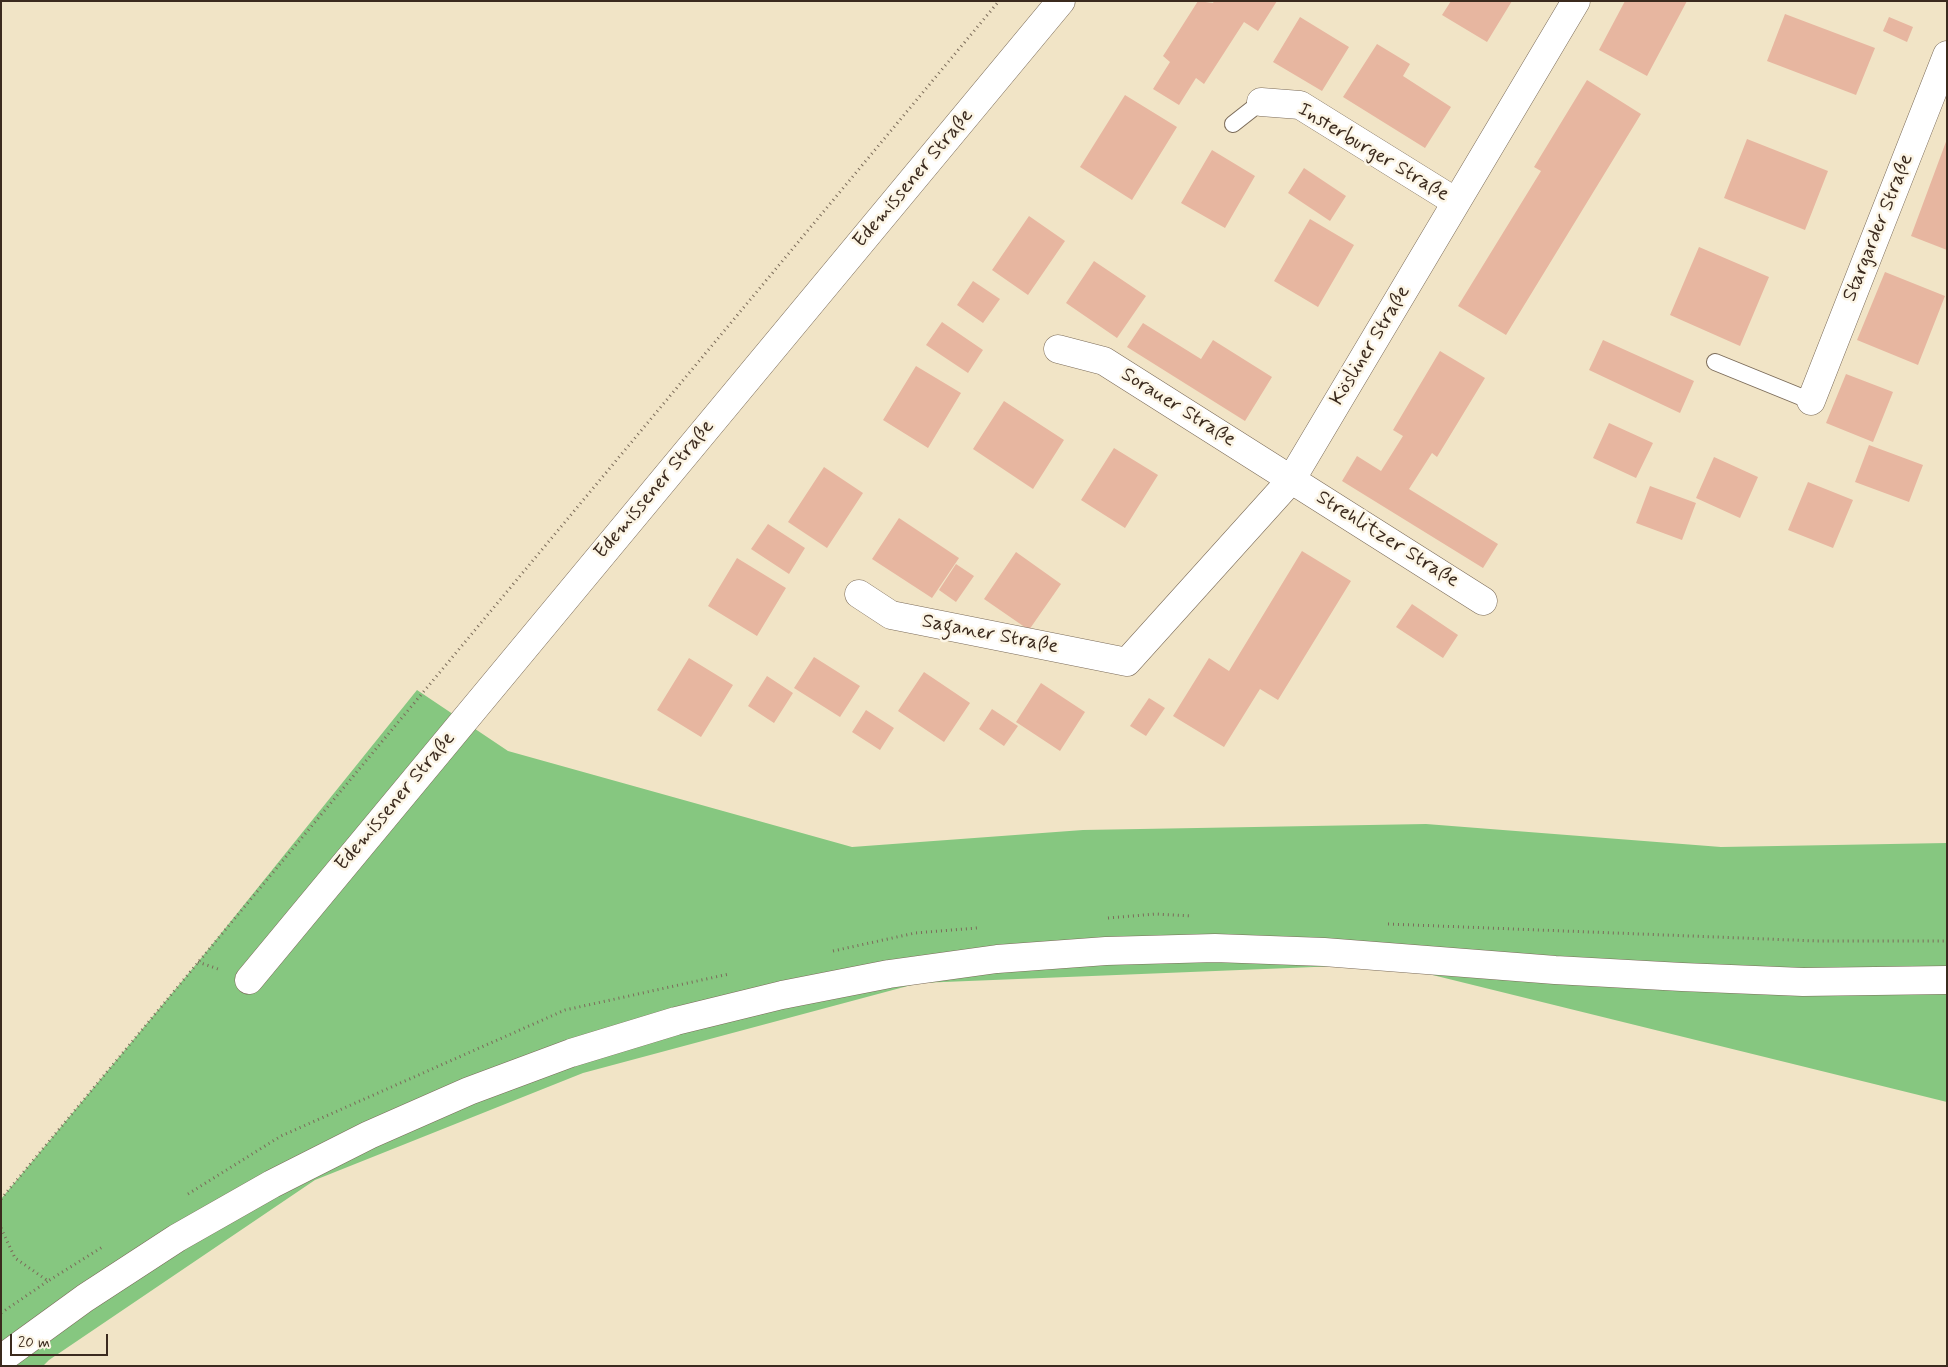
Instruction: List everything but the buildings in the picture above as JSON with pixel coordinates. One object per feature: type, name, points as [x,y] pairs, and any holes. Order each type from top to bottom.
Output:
[{"type":"street","name":"Edemissener Straße","points":[[249,980],[1061,1]]},
{"type":"street","name":"Kösliner Straße","points":[[1127,662],[1291,480],[1576,1]]},
{"type":"street","name":"Stargarder Straße","points":[[1810,401],[1947,55]]},
{"type":"street","name":"Insterburger Straße","points":[[1261,102],[1300,105],[1456,202]]},
{"type":"street","name":"Sorauer Straße","points":[[1058,349],[1104,361],[1291,480]]},
{"type":"street","name":"Strehlitzer Straße","points":[[1291,480],[1483,601]]},
{"type":"street","name":"Saganer Straße","points":[[859,594],[891,615],[1127,662]]},
{"type":"street","points":[[1,1359],[85,1298],[177,1238],[272,1184],[369,1135],[469,1091],[571,1053],[676,1021],[782,995],[889,974],[997,959],[1106,951],[1215,948],[1324,952],[1555,970],[1682,977],[1803,982],[1947,980]]},
{"type":"lane","points":[[1233,124],[1261,102]]},
{"type":"lane","points":[[1715,362],[1810,401]]},
{"type":"path","points":[[1,1199],[999,1]]},
{"type":"path","points":[[1098,919],[1156,914],[1196,916]]},
{"type":"path","points":[[1384,924],[1817,941],[1947,941]]},
{"type":"path","points":[[828,952],[916,933],[983,928]]},
{"type":"path","points":[[181,1198],[281,1136],[565,1010],[731,974]]},
{"type":"path","points":[[1,1228],[15,1258],[48,1281]]},
{"type":"path","points":[[1,1313],[106,1245]]},
{"type":"green space","points":[[417,690],[508,751],[852,847],[1083,830],[1426,824],[1721,847],[1947,843],[1947,1102],[1388,964],[919,983],[583,1073],[315,1180],[49,1360],[43,1366],[1,1366],[1,1199],[198,962]]}]
